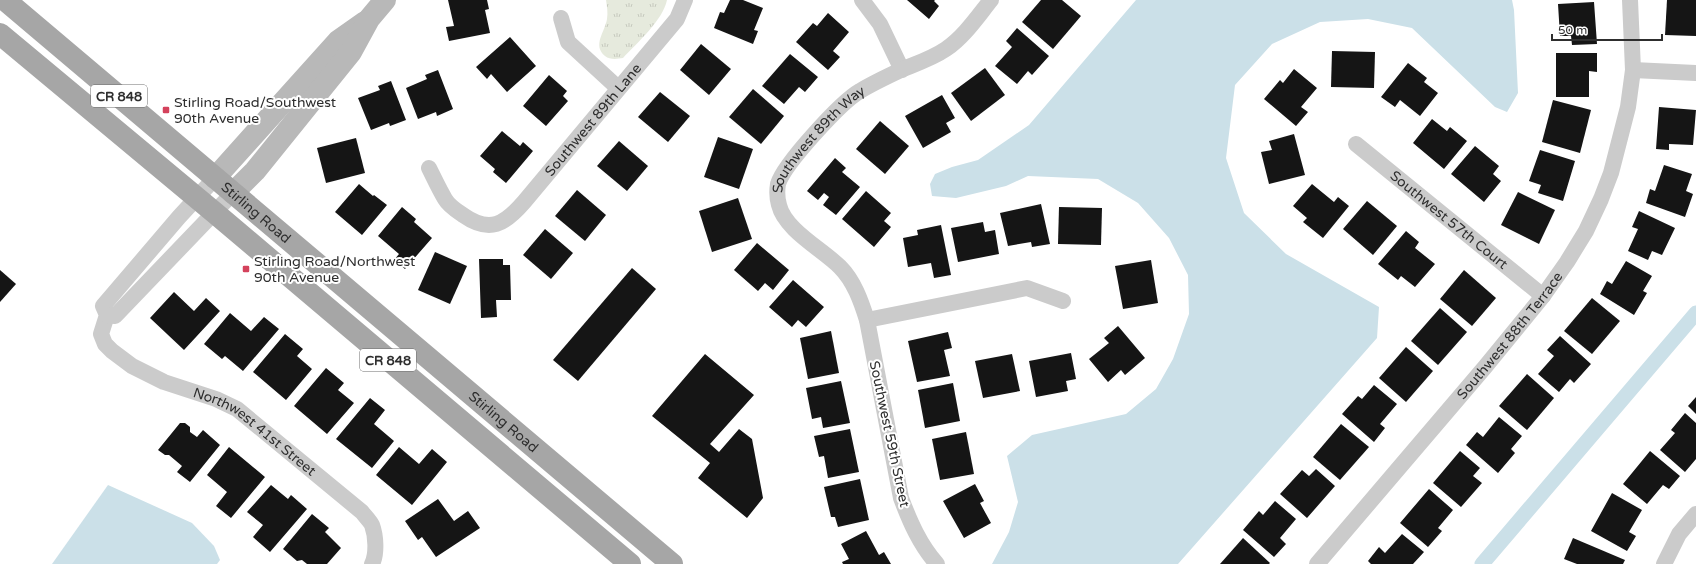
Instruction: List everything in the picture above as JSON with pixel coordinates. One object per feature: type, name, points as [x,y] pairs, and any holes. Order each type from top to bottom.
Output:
[{"type":"main road","name":"Stirling Road","points":[[5,0],[672,564]]},
{"type":"main road","name":"Stirling Road","points":[[0,34],[215,213],[630,564]]},
{"type":"street","points":[[196,198],[338,41],[369,19],[386,0]]},
{"type":"street","name":"Southwest 89th Lane","points":[[429,168],[445,200],[469,219],[488,226],[501,222],[516,211],[677,19],[685,0]]},
{"type":"street","points":[[862,0],[880,24],[902,70]]},
{"type":"street","name":"Southwest 89th Way","points":[[867,320],[852,282],[840,267],[794,229],[785,218],[779,206],[777,194],[778,184],[784,171],[840,107],[859,92],[902,70],[932,58],[948,48],[962,35],[991,0]]},
{"type":"street","name":"Southwest 88th Terrace","points":[[1317,564],[1480,373],[1543,296],[1567,262],[1586,231],[1601,199],[1620,140],[1628,108],[1633,70],[1630,0]]},
{"type":"street","points":[[561,18],[568,42],[618,88]]},
{"type":"street","points":[[106,315],[115,316],[255,171],[351,52],[369,19]]},
{"type":"street","points":[[1633,70],[1696,73]]},
{"type":"street","name":"Southwest 57th Court","points":[[1356,144],[1543,296]]},
{"type":"street","name":"Northwest 41st Street","points":[[196,198],[103,306],[106,315],[101,334],[105,344],[132,366],[164,382],[216,399],[237,409],[362,512],[371,525],[375,539],[375,559],[372,564]]},
{"type":"street","points":[[867,320],[1027,288],[1063,301]]},
{"type":"street","name":"Southwest 59th Street","points":[[867,320],[901,498],[909,521],[919,539],[937,564]]},
{"type":"street","points":[[1664,564],[1679,534],[1696,514]]},
{"type":"green space","points":[[606,0],[667,0],[665,8],[642,38],[623,58],[614,59],[605,56],[601,52],[599,43],[607,19]]},
{"type":"water","points":[[1136,0],[1512,0],[1514,10],[1518,93],[1507,112],[1495,107],[1412,28],[1368,19],[1320,22],[1272,44],[1235,85],[1226,158],[1244,213],[1286,254],[1379,307],[1377,338],[1178,564],[992,564],[1009,532],[1018,502],[1007,456],[1032,435],[1126,414],[1156,389],[1173,359],[1189,314],[1188,275],[1169,238],[1138,203],[1098,179],[1028,176],[1006,186],[956,198],[932,196],[930,184],[935,174],[952,167],[978,160],[1029,125]]},
{"type":"water","points":[[108,485],[192,523],[214,546],[220,560],[217,564],[52,564]]},
{"type":"building","points":[[448,0],[487,0],[489,9],[485,10],[490,33],[449,41],[446,27],[454,26]]},
{"type":"building","points":[[730,0],[743,0],[763,8],[754,30],[758,31],[753,44],[714,28],[720,12],[724,13]]},
{"type":"building","points":[[907,0],[935,0],[934,1],[939,6],[929,19]]},
{"type":"building","points":[[1041,0],[1062,0],[1081,16],[1053,49],[1022,22]]},
{"type":"building","points":[[1667,0],[1696,0],[1696,36],[1665,35]]},
{"type":"building","points":[[1594,2],[1597,44],[1572,45],[1571,36],[1560,36],[1558,4]]},
{"type":"building","points":[[828,13],[849,32],[833,51],[840,57],[828,70],[796,42],[813,23],[817,26]]},
{"type":"building","points":[[1017,28],[1049,56],[1032,75],[1028,71],[1017,84],[995,66],[1012,47],[1006,41]]},
{"type":"building","points":[[510,37],[536,66],[507,92],[491,74],[487,79],[476,67]]},
{"type":"building","points":[[701,44],[731,69],[709,95],[680,70]]},
{"type":"building","points":[[1332,51],[1375,52],[1374,88],[1331,87]]},
{"type":"building","points":[[1556,53],[1597,53],[1597,72],[1589,71],[1589,97],[1556,97]]},
{"type":"building","points":[[790,54],[818,77],[805,92],[799,87],[784,104],[762,86]]},
{"type":"building","points":[[1408,63],[1427,78],[1424,82],[1438,93],[1420,116],[1400,100],[1395,107],[1381,97]]},
{"type":"building","points":[[985,68],[1005,95],[971,121],[951,93]]},
{"type":"building","points":[[1294,69],[1317,88],[1301,107],[1308,112],[1296,126],[1264,99],[1280,80],[1283,83]]},
{"type":"building","points":[[438,70],[453,109],[437,116],[436,112],[418,119],[406,88],[427,79],[425,75]]},
{"type":"building","points":[[549,75],[567,91],[563,96],[568,101],[546,126],[523,106]]},
{"type":"building","points":[[391,81],[406,120],[390,126],[389,123],[371,130],[358,98],[380,90],[378,86]]},
{"type":"building","points":[[753,89],[784,116],[761,144],[729,117]]},
{"type":"building","points":[[660,92],[690,116],[668,142],[638,117]]},
{"type":"building","points":[[942,95],[955,118],[946,123],[951,132],[923,148],[905,116]]},
{"type":"building","points":[[1553,100],[1591,110],[1580,153],[1542,142]]},
{"type":"building","points":[[1659,107],[1696,110],[1693,145],[1669,144],[1669,150],[1656,149]]},
{"type":"building","points":[[1432,119],[1447,131],[1450,127],[1467,141],[1444,169],[1413,143]]},
{"type":"building","points":[[880,121],[909,146],[885,174],[856,149]]},
{"type":"building","points":[[502,131],[520,146],[523,142],[533,151],[506,183],[493,172],[495,169],[480,156]]},
{"type":"building","points":[[1294,134],[1305,175],[1269,184],[1261,152],[1272,150],[1269,141]]},
{"type":"building","points":[[718,137],[753,149],[739,189],[704,177]]},
{"type":"building","points":[[356,138],[365,173],[326,183],[317,148]]},
{"type":"building","points":[[619,141],[648,166],[627,191],[597,166]]},
{"type":"building","points":[[1475,146],[1499,166],[1493,174],[1501,181],[1484,202],[1451,174]]},
{"type":"building","points":[[1540,150],[1575,161],[1563,201],[1538,193],[1541,185],[1529,181]]},
{"type":"building","points":[[835,158],[846,168],[842,172],[860,187],[836,215],[823,205],[829,197],[824,193],[818,200],[807,191]]},
{"type":"building","points":[[1664,165],[1692,174],[1686,191],[1693,194],[1685,217],[1646,203],[1650,189],[1655,191]]},
{"type":"building","points":[[359,184],[387,205],[362,235],[335,212]]},
{"type":"building","points":[[1312,184],[1334,202],[1338,197],[1349,206],[1323,238],[1303,222],[1307,218],[1293,206]]},
{"type":"building","points":[[577,190],[606,215],[585,241],[555,216]]},
{"type":"building","points":[[866,191],[891,213],[884,221],[891,227],[874,247],[842,219]]},
{"type":"building","points":[[1518,192],[1555,210],[1539,244],[1501,225]]},
{"type":"building","points":[[738,198],[752,239],[712,252],[699,211]]},
{"type":"building","points":[[1367,201],[1397,226],[1373,255],[1343,229]]},
{"type":"building","points":[[1041,204],[1050,244],[1032,247],[1031,242],[1008,246],[1000,213]]},
{"type":"building","points":[[402,207],[416,219],[414,222],[432,238],[405,269],[394,260],[399,254],[378,236]]},
{"type":"building","points":[[1059,207],[1102,208],[1101,245],[1058,244]]},
{"type":"building","points":[[1639,211],[1675,228],[1662,255],[1652,251],[1648,260],[1628,251],[1638,229],[1632,227]]},
{"type":"building","points":[[983,222],[985,232],[995,230],[999,254],[958,262],[951,228]]},
{"type":"building","points":[[941,225],[951,275],[934,278],[931,263],[908,267],[903,238],[918,235],[917,230]]},
{"type":"building","points":[[545,229],[573,253],[551,279],[523,255]]},
{"type":"building","points":[[1406,231],[1419,242],[1415,248],[1435,264],[1415,287],[1401,276],[1398,280],[1378,264]]},
{"type":"building","points":[[757,243],[789,270],[773,290],[765,283],[758,291],[734,270]]},
{"type":"building","points":[[435,252],[467,266],[450,304],[418,290]]},
{"type":"building","points":[[479,259],[503,259],[503,265],[510,265],[511,300],[496,300],[497,317],[481,318]]},
{"type":"building","points":[[1151,260],[1158,303],[1123,309],[1115,266]]},
{"type":"building","points":[[1626,261],[1652,276],[1643,291],[1647,293],[1634,315],[1600,294],[1607,281],[1612,284]]},
{"type":"building","points":[[632,268],[656,289],[578,381],[553,360]]},
{"type":"building","points":[[0,270],[16,284],[0,302]]},
{"type":"building","points":[[1464,270],[1496,298],[1472,326],[1440,299]]},
{"type":"building","points":[[793,280],[824,307],[806,327],[798,320],[792,327],[769,307]]},
{"type":"building","points":[[174,292],[194,311],[206,298],[220,311],[184,350],[150,318]]},
{"type":"building","points":[[1592,298],[1620,321],[1592,354],[1564,331]]},
{"type":"building","points":[[1440,308],[1467,332],[1438,365],[1411,341]]},
{"type":"building","points":[[230,313],[251,331],[264,317],[279,329],[243,371],[225,356],[222,359],[204,344]]},
{"type":"building","points":[[1118,326],[1145,358],[1125,375],[1121,370],[1108,382],[1089,359],[1109,343],[1104,338]]},
{"type":"building","points":[[831,331],[839,373],[808,379],[800,338]]},
{"type":"building","points":[[948,332],[952,348],[944,350],[950,376],[917,382],[908,341]]},
{"type":"building","points":[[285,334],[303,349],[297,356],[312,369],[286,400],[253,372]]},
{"type":"building","points":[[1560,336],[1591,364],[1574,383],[1570,379],[1559,392],[1538,374],[1554,356],[1547,350]]},
{"type":"building","points":[[1406,347],[1433,371],[1406,402],[1379,378]]},
{"type":"building","points":[[1071,353],[1076,379],[1066,381],[1068,391],[1036,397],[1029,361]]},
{"type":"building","points":[[705,354],[754,395],[710,444],[719,452],[739,429],[752,439],[763,498],[747,518],[698,478],[710,463],[652,416]]},
{"type":"building","points":[[1012,354],[1020,391],[983,398],[975,361]]},
{"type":"building","points":[[326,368],[344,383],[338,390],[354,403],[327,434],[294,406]]},
{"type":"building","points":[[1527,374],[1554,398],[1527,430],[1499,406]]},
{"type":"building","points":[[841,381],[850,423],[823,428],[821,417],[812,419],[806,388]]},
{"type":"building","points":[[953,383],[960,421],[925,428],[918,390]]},
{"type":"building","points":[[1374,385],[1397,404],[1380,424],[1385,428],[1374,442],[1342,414],[1358,396],[1362,399]]},
{"type":"building","points":[[1696,397],[1696,414],[1688,406]]},
{"type":"building","points":[[370,398],[385,410],[374,424],[394,441],[372,468],[336,439]]},
{"type":"building","points":[[1685,413],[1696,423],[1696,459],[1685,472],[1660,450],[1675,433],[1671,430]]},
{"type":"building","points":[[1499,417],[1522,436],[1511,449],[1515,453],[1498,473],[1466,445],[1477,432],[1483,437]]},
{"type":"building","points":[[180,423],[185,423],[190,427],[190,432],[197,437],[203,430],[220,445],[190,482],[177,472],[182,466],[169,455],[165,455],[158,450]]},
{"type":"building","points":[[1341,424],[1369,447],[1340,480],[1313,457]]},
{"type":"building","points":[[850,429],[859,472],[828,478],[824,456],[819,457],[814,436]]},
{"type":"building","points":[[966,432],[974,474],[940,480],[932,439]]},
{"type":"building","points":[[229,447],[265,477],[231,518],[216,506],[227,492],[207,475]]},
{"type":"building","points":[[399,447],[419,464],[432,449],[447,462],[412,505],[376,475]]},
{"type":"building","points":[[1460,451],[1480,468],[1473,476],[1482,483],[1461,507],[1433,483]]},
{"type":"building","points":[[1650,451],[1680,476],[1669,489],[1663,485],[1647,504],[1623,484]]},
{"type":"building","points":[[1316,469],[1335,486],[1307,518],[1280,494],[1302,470],[1309,476]]},
{"type":"building","points":[[860,479],[869,520],[838,527],[835,517],[831,517],[824,487]]},
{"type":"building","points":[[975,484],[984,501],[980,503],[991,523],[964,538],[943,501]]},
{"type":"building","points":[[271,485],[288,499],[291,495],[307,509],[270,552],[253,537],[263,525],[247,512]]},
{"type":"building","points":[[1429,489],[1453,510],[1438,528],[1442,531],[1428,547],[1400,523]]},
{"type":"building","points":[[1612,493],[1642,510],[1629,532],[1636,536],[1627,551],[1591,531]]},
{"type":"building","points":[[438,499],[454,521],[468,511],[480,528],[436,557],[422,537],[418,540],[405,521]]},
{"type":"building","points":[[1275,501],[1296,519],[1280,538],[1286,544],[1274,557],[1243,530],[1259,511],[1263,515]]},
{"type":"building","points":[[312,514],[329,528],[325,532],[341,548],[327,564],[307,564],[302,560],[297,561],[283,549]]},
{"type":"building","points":[[866,531],[879,555],[884,552],[891,564],[843,564],[842,562],[849,559],[841,544]]},
{"type":"building","points":[[1402,534],[1424,552],[1413,564],[1371,564],[1368,561],[1379,547],[1385,553]]},
{"type":"building","points":[[1243,538],[1270,563],[1220,564]]},
{"type":"building","points":[[1573,538],[1625,560],[1623,564],[1577,564],[1564,559]]},
{"type":"waterway","points":[[1482,564],[1696,313]]},
{"type":"place","name":"Stirling Road/Southwest 90th Avenue","points":[[166,110]]},
{"type":"place","name":"Stirling Road/Northwest 90th Avenue","points":[[246,269]]}]
